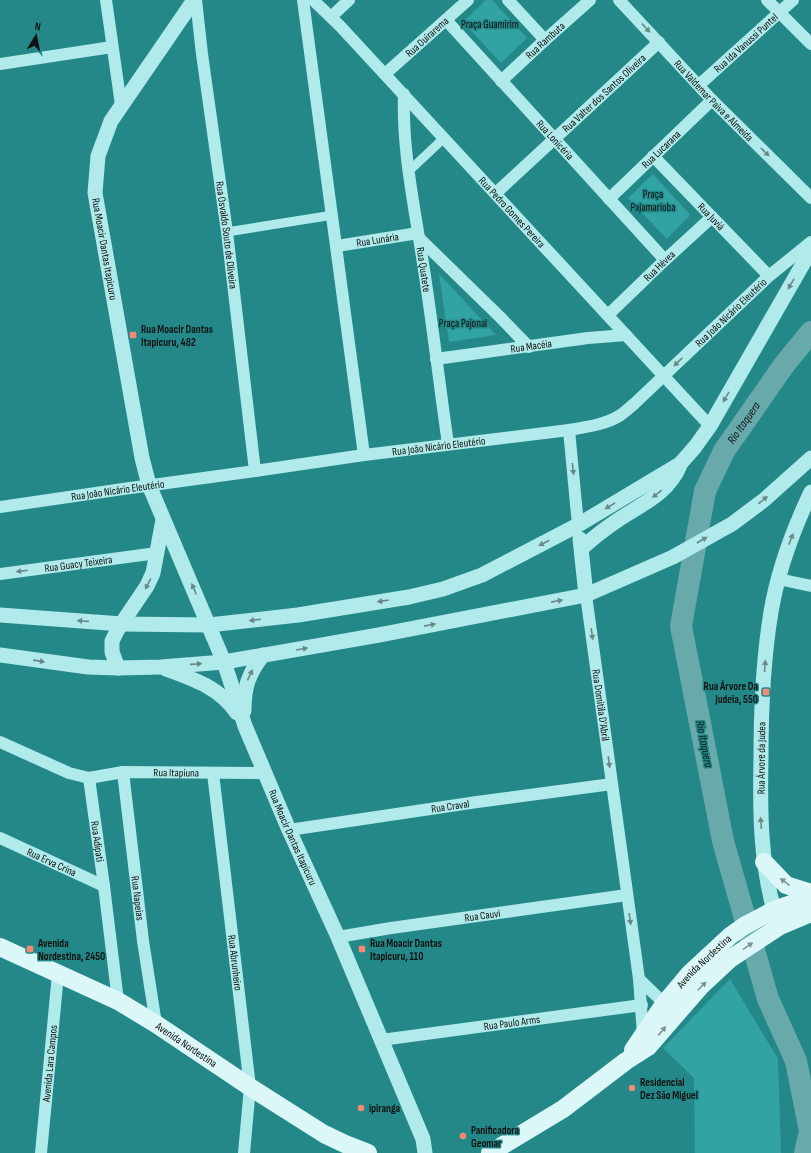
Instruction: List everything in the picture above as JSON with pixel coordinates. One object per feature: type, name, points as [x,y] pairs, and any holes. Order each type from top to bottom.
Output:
[{"type":"main road","points":[[764,862],[786,885],[811,892]]},
{"type":"main road","name":"Avenida Nordestina","points":[[490,1153],[563,1109],[626,1061],[648,1047],[690,973],[720,945],[744,926],[767,914],[811,896]]},
{"type":"main road","points":[[767,914],[770,932]]},
{"type":"main road","name":"Avenida Nordestina","points":[[626,1061],[643,1035],[670,1009],[700,986],[730,959],[770,932],[811,914]]},
{"type":"main road","name":"Avenida Nordestina","points":[[0,947],[118,1000],[324,1134],[368,1153]]},
{"type":"street","points":[[106,0],[121,105]]},
{"type":"street","name":"Rua Moacir Dantas Itapicuru","points":[[195,0],[111,121],[98,156],[95,193],[142,458],[149,485],[163,520],[224,662],[245,726],[289,830],[338,937],[423,1139],[425,1153]]},
{"type":"street","name":"Rua Osvaldo Souto de Oliveira","points":[[195,0],[227,232],[255,471]]},
{"type":"street","points":[[303,0],[364,455]]},
{"type":"street","name":"Rua Pedro Gomes Pereira","points":[[313,0],[404,94],[710,426]]},
{"type":"street","points":[[330,17],[349,0]]},
{"type":"street","name":"Rua Ouirarema","points":[[385,74],[468,0]]},
{"type":"street","points":[[508,0],[544,40]]},
{"type":"street","name":"Rua Rambuta","points":[[501,81],[544,40],[590,0]]},
{"type":"street","name":"Rua Valdemar Paiva e Almeida","points":[[619,0],[712,100],[811,198]]},
{"type":"street","points":[[768,0],[779,13],[811,44]]},
{"type":"street","name":"Rua Ida Vanussi Puntel","points":[[699,85],[793,0]]},
{"type":"street","name":"Rua Lonicéria","points":[[446,20],[665,260]]},
{"type":"street","name":"Rua Valter dos Santos Oliveira","points":[[496,193],[659,42]]},
{"type":"street","points":[[0,64],[112,47]]},
{"type":"street","name":"Rua Quatete","points":[[404,94],[404,122],[409,171],[448,444]]},
{"type":"street","name":"Rua Lucarana","points":[[609,199],[712,100]]},
{"type":"street","points":[[409,171],[444,138]]},
{"type":"street","name":"Rua Juviá","points":[[653,156],[769,276]]},
{"type":"street","points":[[227,232],[332,215]]},
{"type":"street","name":"Rua Hévea","points":[[608,314],[712,217]]},
{"type":"street","points":[[418,235],[529,347]]},
{"type":"street","name":"Rua Lunária","points":[[336,246],[418,235]]},
{"type":"street","name":"Rua João Nicário Eleutério","points":[[0,505],[364,455],[569,430],[595,425],[619,416],[634,404],[769,276],[811,242]]},
{"type":"street","points":[[582,548],[619,520],[646,503],[672,480],[680,464],[695,447],[710,426],[811,250]]},
{"type":"street","name":"Rua Macéia","points":[[436,359],[626,335]]},
{"type":"street","name":"Rua Domitila D'Abril","points":[[569,430],[586,595],[639,978],[643,1035]]},
{"type":"street","points":[[0,655],[88,667],[118,668],[161,667],[224,662],[379,635],[586,595],[673,557],[732,524],[764,500],[811,458]]},
{"type":"street","points":[[0,615],[122,624],[209,625],[298,615],[443,589],[482,575],[578,525],[680,464]]},
{"type":"street","name":"Rua Árvore da Judea","points":[[767,914],[768,890],[764,862],[760,799],[761,731],[767,641],[771,611],[778,579],[788,545],[801,512],[811,492]]},
{"type":"street","points":[[118,668],[111,646],[115,634],[148,586],[153,573],[163,520]]},
{"type":"street","name":"Rua Guacy Teixeira","points":[[0,574],[157,553]]},
{"type":"street","points":[[778,579],[811,586]]},
{"type":"street","points":[[245,726],[245,689],[249,676],[263,655]]},
{"type":"street","points":[[161,667],[190,677],[218,692],[230,703],[245,726]]},
{"type":"street","points":[[0,742],[69,773],[89,778]]},
{"type":"street","name":"Rua Itapiuna","points":[[89,778],[123,772],[265,773]]},
{"type":"street","name":"Rua Napeias","points":[[123,772],[140,918],[156,1024]]},
{"type":"street","name":"Rua Abrunheiro","points":[[213,773],[250,1086],[244,1153]]},
{"type":"street","name":"Rua Adipati","points":[[89,778],[118,1000]]},
{"type":"street","name":"Rua Craval","points":[[289,830],[484,801],[612,784]]},
{"type":"street","name":"Rua Erva Crina","points":[[0,838],[104,886]]},
{"type":"street","name":"Rua Cauvi","points":[[338,937],[391,928],[627,895]]},
{"type":"street","name":"Avenida Lara Campos","points":[[41,1153],[58,974]]},
{"type":"street","points":[[639,978],[670,1009]]},
{"type":"street","name":"Rua Paulo Arms","points":[[381,1040],[642,1005]]},
{"type":"green space","name":"Praça Guamirim","points":[[486,0],[492,0],[527,38],[501,63],[463,22]]},
{"type":"green space","name":"Praça Pajamarioba","points":[[653,174],[690,215],[667,239],[628,198]]},
{"type":"green space","name":"Praça Pajonal","points":[[439,274],[496,335],[449,342]]},
{"type":"green space","points":[[730,979],[778,1059],[781,1153],[695,1153],[694,1078],[663,1048]]},
{"type":"waterway","name":"Rio Itaquera","points":[[805,1153],[810,1131],[796,1061],[768,999],[723,841],[681,626],[705,491],[724,451],[784,365],[811,332]]},
{"type":"place","name":"Rua Moacir Dantas Itapicuru, 482","points":[[133,335]]},
{"type":"place","name":"Rua Árvore Da Judeia, 550","points":[[766,692]]},
{"type":"place","name":"Avenida Nordestina, 2450","points":[[30,949]]},
{"type":"place","name":"Rua Moacir Dantas Itapicuru, 110","points":[[362,949]]},
{"type":"place","name":"Residencial Dez São Miguel","points":[[632,1088]]},
{"type":"place","name":"ipiranga","points":[[361,1108]]},
{"type":"place","name":"Panificadora Geomar","points":[[463,1136]]}]
